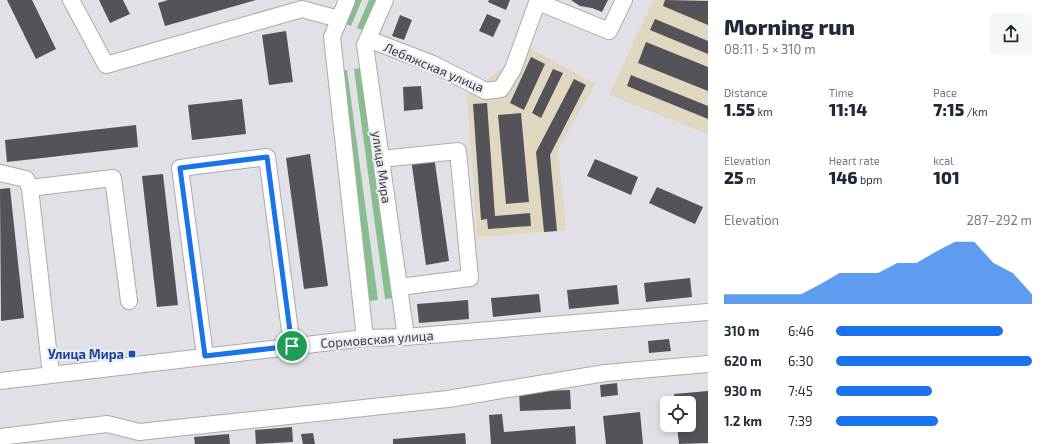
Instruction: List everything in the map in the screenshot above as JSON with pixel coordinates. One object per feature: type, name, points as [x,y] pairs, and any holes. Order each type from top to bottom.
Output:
[{"type":"street","points":[[71,0],[106,65],[302,9],[339,19]]},
{"type":"street","points":[[346,0],[332,37],[365,338]]},
{"type":"street","name":"улица Мира","points":[[385,0],[365,45],[406,337]]},
{"type":"street","points":[[538,1],[609,31],[624,0]]},
{"type":"street","name":"Лебяжская улица","points":[[368,39],[433,64],[486,91],[500,89],[513,69],[538,1]]},
{"type":"street","points":[[381,159],[458,151],[470,278],[399,287]]},
{"type":"street","points":[[205,356],[180,168],[267,157],[292,346]]},
{"type":"street","points":[[0,173],[26,179],[30,188],[51,375]]},
{"type":"street","points":[[30,188],[113,178],[129,301]]},
{"type":"street","name":"Сормовская улица","points":[[0,381],[365,338],[406,337],[708,312]]},
{"type":"street","points":[[0,437],[107,424],[140,438],[448,400],[605,373],[708,364]]},
{"type":"shaded area","points":[[653,0],[708,0],[708,134],[609,95]]},
{"type":"shaded area","points":[[530,48],[595,84],[558,150],[566,230],[477,237],[467,94]]},
{"type":"green space","points":[[353,0],[362,0],[351,26],[344,23]]},
{"type":"green space","points":[[369,0],[378,0],[365,31],[357,28]]},
{"type":"green space","points":[[364,68],[395,298],[385,299],[354,69]]},
{"type":"green space","points":[[347,70],[378,300],[369,301],[339,71]]},
{"type":"building","points":[[7,0],[32,0],[56,49],[36,59]]},
{"type":"building","points":[[99,0],[123,0],[130,14],[110,23]]},
{"type":"building","points":[[168,0],[256,0],[165,26],[158,3]]},
{"type":"building","points":[[489,0],[510,0],[506,10],[488,2]]},
{"type":"building","points":[[571,0],[608,0],[602,12],[592,8],[580,6]]},
{"type":"building","points":[[665,0],[708,1],[708,25],[663,6]]},
{"type":"building","points":[[487,14],[501,20],[493,37],[479,31]]},
{"type":"building","points":[[400,15],[412,20],[404,40],[392,36]]},
{"type":"building","points":[[655,19],[708,41],[708,54],[650,30]]},
{"type":"building","points":[[286,31],[293,82],[269,85],[262,35]]},
{"type":"building","points":[[646,42],[708,67],[708,91],[638,63]]},
{"type":"building","points":[[531,57],[545,64],[524,110],[510,103]]},
{"type":"building","points":[[553,69],[563,73],[541,118],[532,113]]},
{"type":"building","points":[[631,75],[708,106],[708,119],[627,86]]},
{"type":"building","points":[[574,79],[586,85],[550,155],[557,231],[544,232],[536,152]]},
{"type":"building","points":[[421,86],[423,109],[404,111],[403,87]]},
{"type":"building","points":[[242,99],[246,134],[192,140],[188,105]]},
{"type":"building","points":[[487,103],[495,216],[530,213],[531,226],[488,229],[487,219],[481,220],[473,104]]},
{"type":"building","points":[[521,113],[529,202],[506,204],[498,115]]},
{"type":"building","points":[[136,125],[138,147],[7,162],[5,140]]},
{"type":"building","points":[[310,154],[328,286],[304,289],[286,158]]},
{"type":"building","points":[[434,156],[449,261],[426,265],[411,159]]},
{"type":"building","points":[[595,159],[638,177],[631,195],[587,176]]},
{"type":"building","points":[[163,174],[178,305],[157,307],[142,176]]},
{"type":"building","points":[[657,187],[703,207],[695,224],[649,203]]},
{"type":"building","points":[[10,188],[24,318],[1,321],[0,189]]},
{"type":"building","points":[[690,278],[692,297],[646,302],[644,283]]},
{"type":"building","points":[[617,285],[619,304],[569,309],[567,290]]},
{"type":"building","points":[[539,294],[541,312],[493,317],[491,298]]},
{"type":"building","points":[[468,300],[469,319],[419,323],[417,304]]},
{"type":"building","points":[[669,339],[671,351],[649,353],[648,341]]},
{"type":"building","points":[[617,383],[618,395],[601,397],[600,385]]},
{"type":"building","points":[[570,390],[571,409],[520,411],[519,392]]},
{"type":"building","points":[[708,391],[708,443],[679,444],[678,432],[696,432],[696,396],[674,396],[674,394]]},
{"type":"building","points":[[640,412],[643,444],[606,444],[603,416]]},
{"type":"building","points":[[502,414],[504,432],[575,426],[576,444],[491,444],[489,415]]},
{"type":"building","points":[[292,427],[293,442],[256,444],[255,430]]},
{"type":"building","points":[[313,433],[315,444],[303,444],[301,434]]},
{"type":"building","points":[[465,433],[466,444],[393,444],[393,439]]},
{"type":"building","points":[[229,434],[230,444],[195,444],[194,437]]},
{"type":"place","name":"Улица Мира","points":[[132,354]]},
{"type":"route","points":[[267,157],[292,346],[205,356],[180,168],[267,157]]}]
